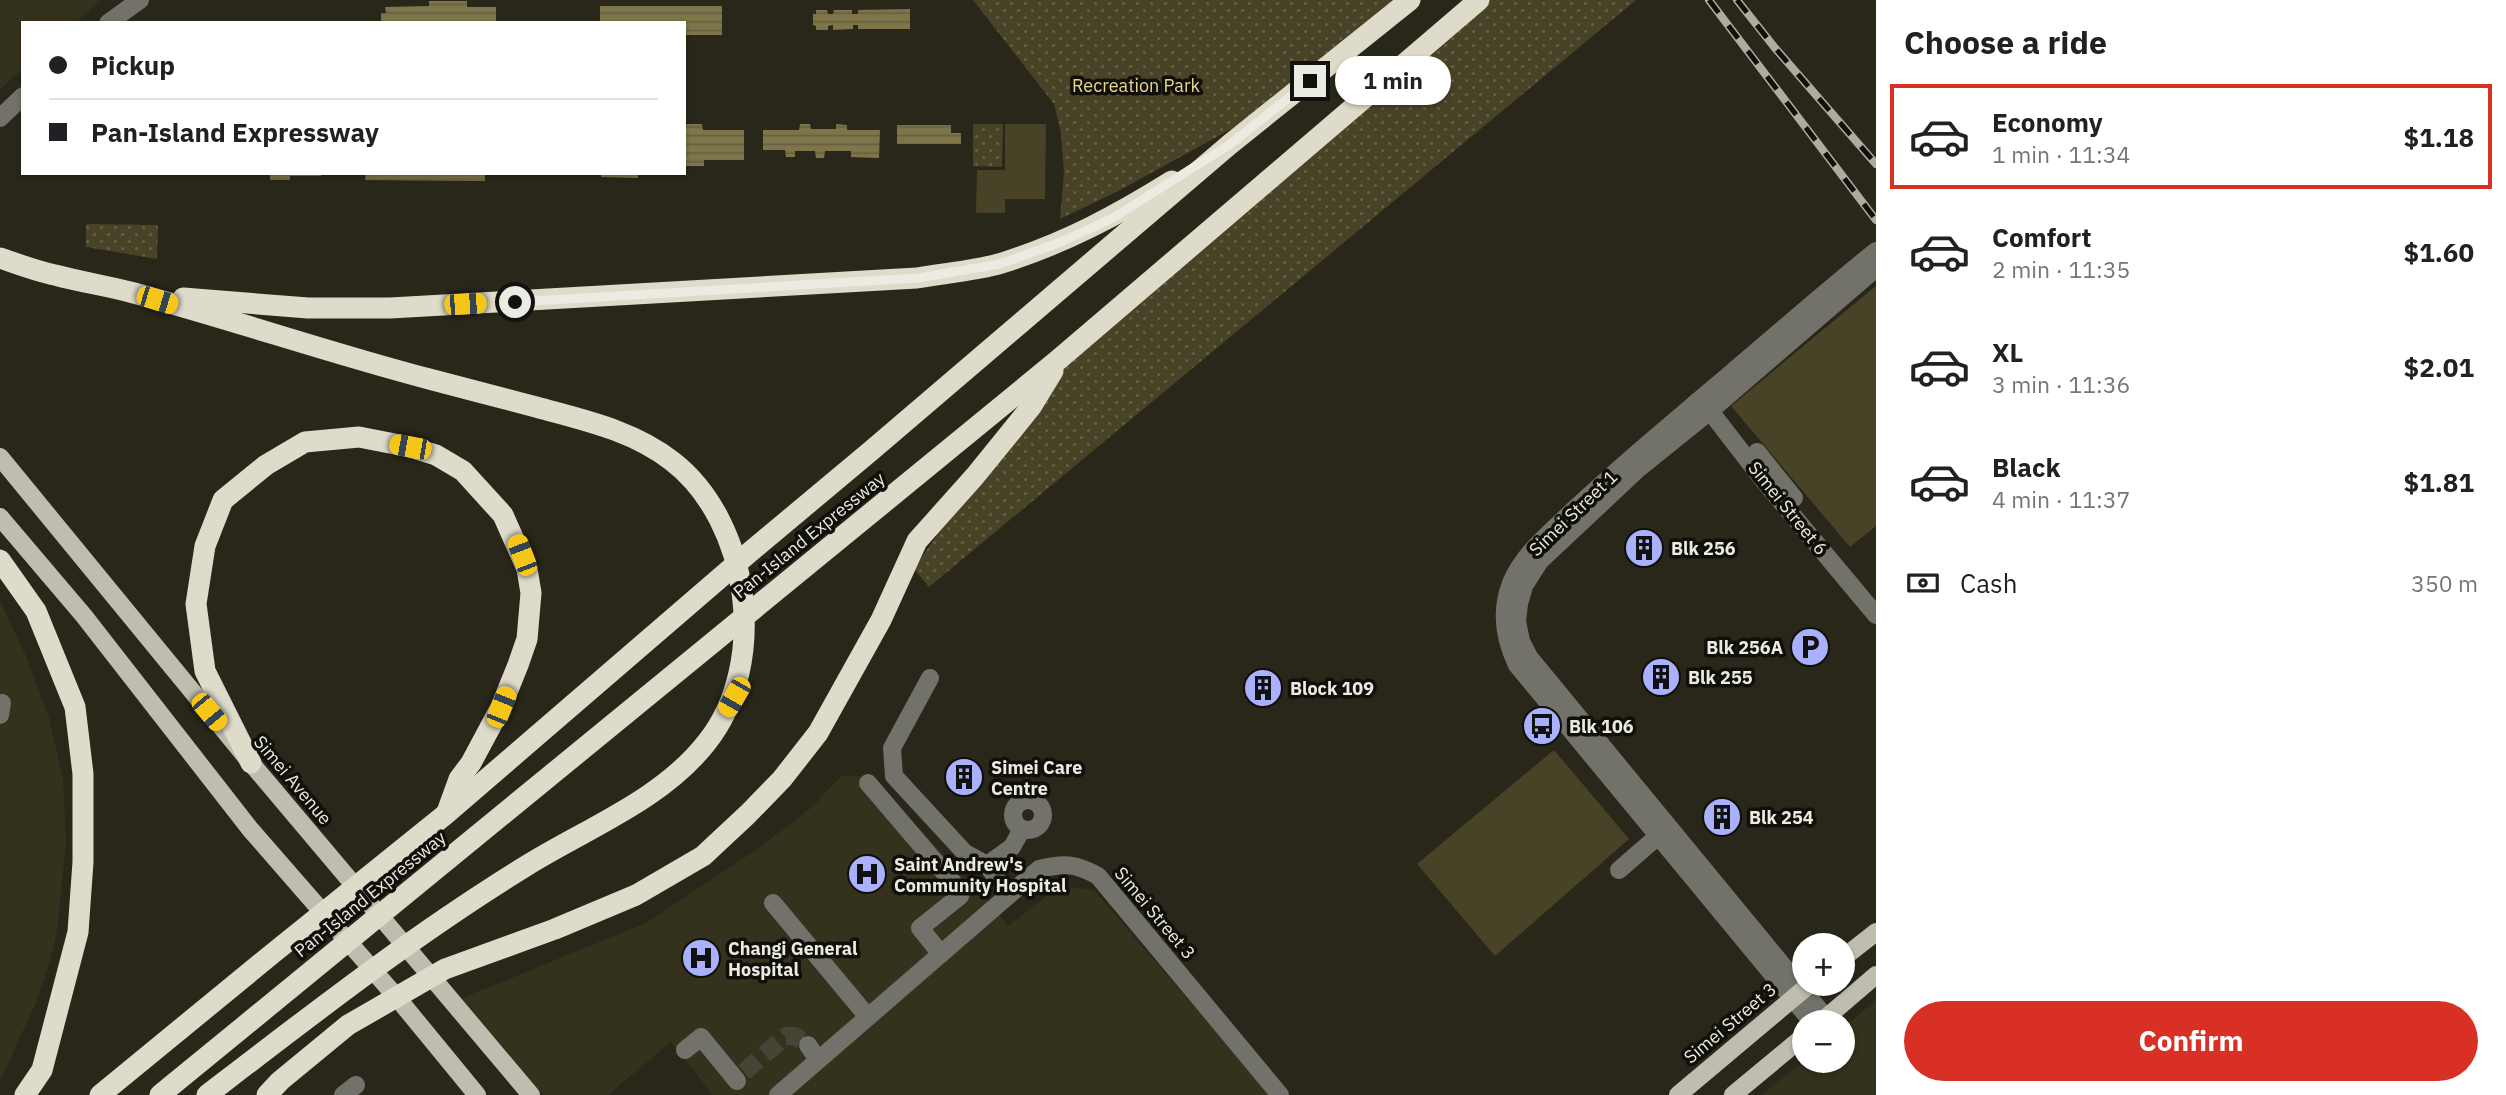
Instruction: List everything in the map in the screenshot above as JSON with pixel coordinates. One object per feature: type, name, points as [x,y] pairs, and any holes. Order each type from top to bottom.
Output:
[{"type":"highway","name":"Pan-Island Expressway","points":[[100,1095],[446,814],[1229,145],[1410,0]]},
{"type":"highway","name":"Pan-Island Expressway","points":[[160,1095],[1058,360],[1479,0]]},
{"type":"highway","points":[[132,293],[308,308],[390,308],[918,278],[1000,264],[1061,242],[1113,218],[1229,145]]},
{"type":"highway","points":[[0,258],[52,275],[132,293],[377,365],[614,429],[671,460],[701,489],[717,513],[730,544],[744,598],[744,652],[734,697],[708,742],[664,785],[525,866],[352,982],[207,1095]]},
{"type":"highway","points":[[267,1095],[348,1025],[445,969],[555,929],[636,895],[703,856],[782,779],[818,733],[881,620],[917,541],[1031,407],[1058,360]]},
{"type":"highway","points":[[251,764],[205,671],[195,604],[205,546],[223,500],[265,465],[305,442],[359,437],[410,447],[436,455],[463,471],[496,507],[516,541],[527,569],[531,593],[527,639],[518,665],[501,707],[471,763],[459,779],[446,814]]},
{"type":"highway","points":[[0,560],[36,611],[75,707],[83,774],[83,862],[78,932],[42,1070],[25,1095]]},
{"type":"main road","name":"Simei Avenue","points":[[0,457],[251,764],[531,1095]]},
{"type":"main road","points":[[0,517],[84,616],[250,829],[399,1000],[477,1095]]},
{"type":"main road","points":[[1855,949],[1876,932]]},
{"type":"main road","points":[[1833,1010],[1876,975]]},
{"type":"main road","name":"Simei Street 3","points":[[1678,1095],[1794,996]]},
{"type":"main road","points":[[1733,1095],[1792,1046]]},
{"type":"street","points":[[111,21],[140,0]]},
{"type":"street","points":[[0,118],[21,98]]},
{"type":"street","name":"Simei Street 1","points":[[1792,980],[1663,832],[1529,657],[1521,641],[1517,621],[1524,586],[1540,561],[1709,402],[1876,251]]},
{"type":"street","name":"Simei Street 1","points":[[1709,402],[1876,268]]},
{"type":"street","name":"Simei Street 6","points":[[1709,402],[1876,599]]},
{"type":"street","name":"Simei Street 6","points":[[1709,402],[1764,481],[1876,615]]},
{"type":"street","points":[[930,678],[892,748],[894,776],[965,853],[987,865],[1009,895]]},
{"type":"street","points":[[868,783],[959,888],[960,896],[920,928],[941,954]]},
{"type":"street","points":[[987,865],[1012,847],[1022,829]]},
{"type":"street","points":[[1619,870],[1663,832]]},
{"type":"street","name":"Simei Street 3","points":[[778,1095],[1039,869],[1059,864],[1080,866],[1098,876],[1280,1095]]},
{"type":"street","points":[[773,903],[867,1017]]},
{"type":"street","points":[[685,1050],[701,1037],[739,1083]]},
{"type":"street","points":[[808,1045],[818,1060]]},
{"type":"shaded area","points":[[0,0],[101,0],[77,21],[21,21],[21,71],[0,89]]},
{"type":"shaded area","points":[[429,1],[467,1],[467,7],[496,7],[496,21],[381,21],[381,13],[386,13],[385,7],[429,6]]},
{"type":"shaded area","points":[[600,6],[722,6],[722,35],[686,35],[686,21],[600,21]]},
{"type":"shaded area","points":[[910,9],[910,29],[858,29],[858,25],[853,25],[853,29],[833,30],[833,25],[828,26],[828,30],[816,30],[813,25],[813,14],[816,14],[816,10],[827,10],[828,14],[833,14],[834,10],[852,10],[852,14],[858,14],[858,10]]},
{"type":"shaded area","points":[[686,124],[702,124],[703,130],[744,130],[744,160],[704,160],[704,166],[686,166]]},
{"type":"shaded area","points":[[800,124],[810,124],[811,129],[836,129],[836,124],[847,125],[847,130],[880,130],[879,158],[851,157],[851,151],[825,151],[824,158],[816,158],[815,151],[795,151],[795,157],[786,157],[785,150],[763,150],[763,130],[799,130]]},
{"type":"shaded area","points":[[897,125],[951,125],[951,133],[961,133],[961,144],[897,144]]},
{"type":"shaded area","points":[[270,175],[321,176],[290,176],[290,180],[270,180]]},
{"type":"shaded area","points":[[366,175],[485,175],[485,181],[365,180]]},
{"type":"shaded area","points":[[601,175],[638,175],[638,178]]},
{"type":"shaded area","points":[[0,601],[26,656],[49,718],[63,779],[66,844],[57,931],[50,961],[38,998],[0,1081]]},
{"type":"shaded area","name":"Changi General Hospital","points":[[841,776],[868,776],[984,896],[1008,926],[1060,886],[1094,890],[1270,1095],[713,1095],[671,1042],[608,1095],[543,1095],[462,998],[644,924],[753,852],[812,807]]},
{"type":"shaded area","points":[[1876,1000],[1876,1095],[1762,1095],[1792,1070],[1792,1073],[1855,1073],[1855,1018]]},
{"type":"green space","name":"Recreation Park","points":[[973,0],[1394,0],[1266,110],[1120,190],[1060,219],[1064,172],[1061,133],[1054,104]]},
{"type":"green space","points":[[1485,0],[1636,0],[929,587],[914,569],[1059,361]]},
{"type":"green space","points":[[973,124],[1003,124],[1002,167],[973,166]]},
{"type":"green space","points":[[1005,124],[1046,124],[1045,199],[1005,199],[1005,213],[976,213],[977,170],[1005,170]]},
{"type":"green space","points":[[86,224],[158,225],[157,259],[86,247]]},
{"type":"green space","points":[[1876,286],[1876,526],[1850,547],[1731,406]]},
{"type":"green space","points":[[1554,750],[1629,839],[1495,956],[1417,864]]},
{"type":"tunnel","points":[[744,1072],[786,1036],[795,1036],[808,1045]]},
{"type":"railway","points":[[1709,0],[1876,220]]},
{"type":"railway","points":[[1737,0],[1876,164]]},
{"type":"place","name":"Blk 256","points":[[1644,548]]},
{"type":"place","name":"Blk 256A","points":[[1810,647]]},
{"type":"place","name":"Blk 255","points":[[1661,677]]},
{"type":"place","name":"Block 109","points":[[1263,688]]},
{"type":"place","name":"Blk 106","points":[[1542,726]]},
{"type":"place","name":"Simei Care Centre","points":[[964,777]]},
{"type":"place","name":"Blk 254","points":[[1722,817]]},
{"type":"place","name":"Saint Andrew's Community Hospital","points":[[867,874]]},
{"type":"place","name":"Changi General Hospital","points":[[701,958]]},
{"type":"route","points":[[515,302],[918,278],[1000,264],[1061,242],[1113,218],[1229,145],[1310,81]]}]
